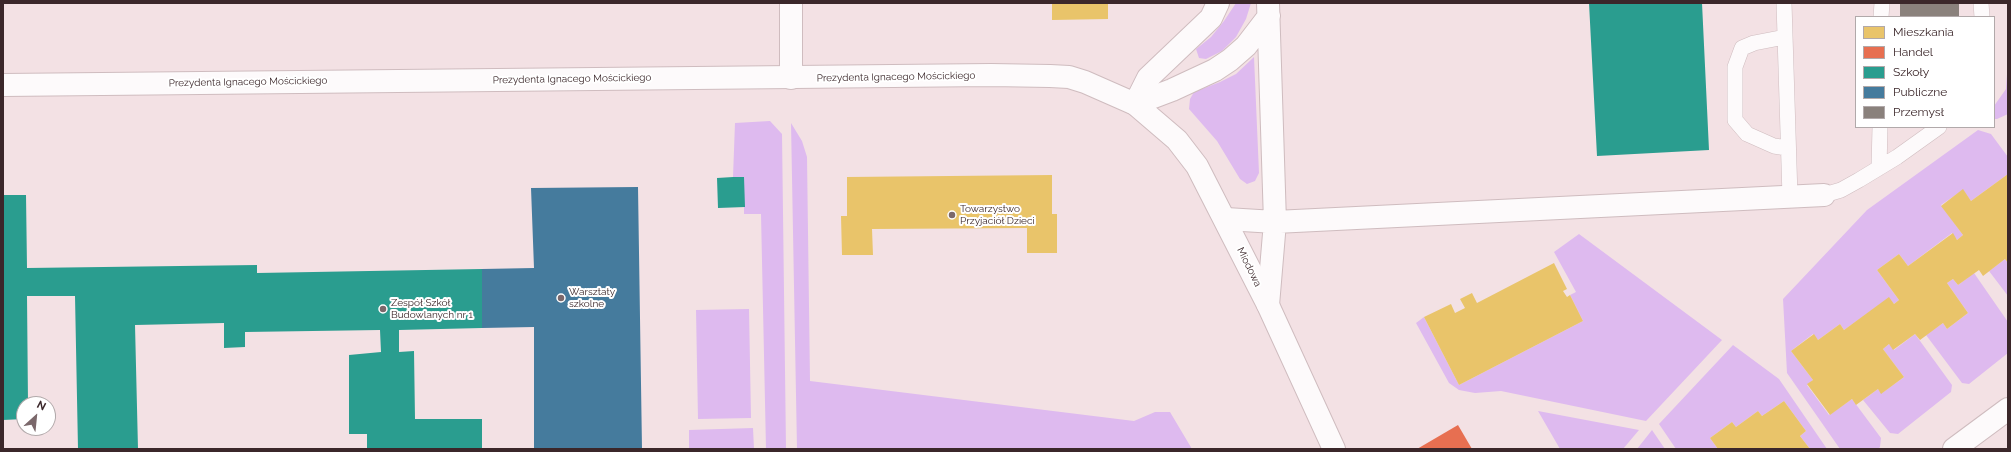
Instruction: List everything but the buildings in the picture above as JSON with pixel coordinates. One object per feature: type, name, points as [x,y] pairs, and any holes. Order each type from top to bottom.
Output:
[{"type":"street","points":[[791,3],[791,78]]},
{"type":"street","points":[[1135,104],[1148,78],[1211,18],[1218,3]]},
{"type":"street","points":[[1135,104],[1172,90],[1214,70],[1230,60],[1246,46],[1268,10]]},
{"type":"street","points":[[1268,10],[1275,222],[1268,305]]},
{"type":"street","name":"Prezydenta Ignacego Mościckiego","points":[[3,85],[603,78],[1050,76],[1069,78],[1085,82],[1135,104]]},
{"type":"street","name":"Miodowa","points":[[1135,104],[1177,140],[1188,154],[1226,219],[1268,305],[1334,449]]},
{"type":"street","points":[[1226,219],[1275,222],[1824,195]]},
{"type":"street","points":[[1954,449],[2008,409]]},
{"type":"lane","points":[[1784,3],[1790,197]]},
{"type":"lane","points":[[1881,16],[1882,3]]},
{"type":"lane","points":[[1981,3],[1982,16]]},
{"type":"lane","points":[[1785,37],[1754,43],[1742,48],[1736,66],[1735,120],[1747,134],[1774,146],[1788,148]]},
{"type":"lane","points":[[1879,168],[1880,128]]},
{"type":"lane","points":[[1824,195],[1841,190],[1879,168],[1938,128]]},
{"type":"shaded area","points":[[1236,3],[1251,3],[1246,19],[1236,37],[1222,51],[1206,59],[1199,58],[1196,49],[1211,37]]},
{"type":"shaded area","points":[[1254,57],[1259,173],[1255,181],[1247,184],[1240,179],[1217,141],[1189,109],[1190,99],[1194,92],[1236,74]]},
{"type":"shaded area","points":[[2008,59],[2008,114],[1995,119],[1995,105],[2006,89]]},
{"type":"shaded area","points":[[770,121],[782,134],[786,449],[766,449],[761,214],[744,214],[744,177],[733,177],[735,123]]},
{"type":"shaded area","points":[[791,123],[802,141],[807,157],[810,381],[1134,421],[1155,412],[1170,412],[1192,449],[797,449]]},
{"type":"shaded area","points":[[1978,130],[1991,134],[2008,157],[2008,174],[1971,201],[1963,190],[1941,205],[1963,235],[1957,240],[1952,233],[1908,266],[1899,254],[1877,270],[1899,300],[1894,304],[1889,298],[1844,330],[1840,324],[1818,340],[1813,334],[1791,351],[1813,380],[1807,385],[1829,415],[1852,399],[1881,438],[1880,447],[1878,449],[1840,449],[1787,373],[1783,299],[1867,210]]},
{"type":"shaded area","points":[[1579,234],[1722,340],[1646,421],[1501,391],[1475,393],[1459,390],[1449,383],[1416,323],[1424,317],[1459,385],[1583,321],[1570,295],[1576,292],[1554,252]]},
{"type":"shaded area","points":[[2005,259],[2008,263],[2008,296],[1989,271]]},
{"type":"shaded area","points":[[1974,273],[2008,322],[2008,353],[1969,384],[1962,383],[1926,335],[1943,323],[1947,329],[1968,313],[1947,283],[1953,279],[1958,285]]},
{"type":"shaded area","points":[[749,309],[751,418],[698,419],[696,310]]},
{"type":"shaded area","points":[[1915,334],[1952,385],[1951,392],[1898,434],[1890,433],[1863,400],[1878,389],[1882,393],[1904,377],[1883,349],[1889,344],[1894,350]]},
{"type":"shaded area","points":[[1733,345],[1779,379],[1827,449],[1810,449],[1800,436],[1806,431],[1784,401],[1762,416],[1758,411],[1736,427],[1732,422],[1710,438],[1718,449],[1676,449],[1659,424]]},
{"type":"shaded area","points":[[1538,411],[1639,430],[1623,449],[1560,449]]},
{"type":"shaded area","points":[[753,428],[754,449],[689,449],[689,430]]},
{"type":"shaded area","points":[[1652,430],[1665,449],[1637,449]]},
{"type":"place","name":"Towarzystwo Przyjaciół Dzieci","points":[[952,215]]},
{"type":"place","name":"Warsztaty szkolne","points":[[561,298]]},
{"type":"place","name":"Zespół Szkół Budowlanych nr 1","points":[[383,309]]}]
